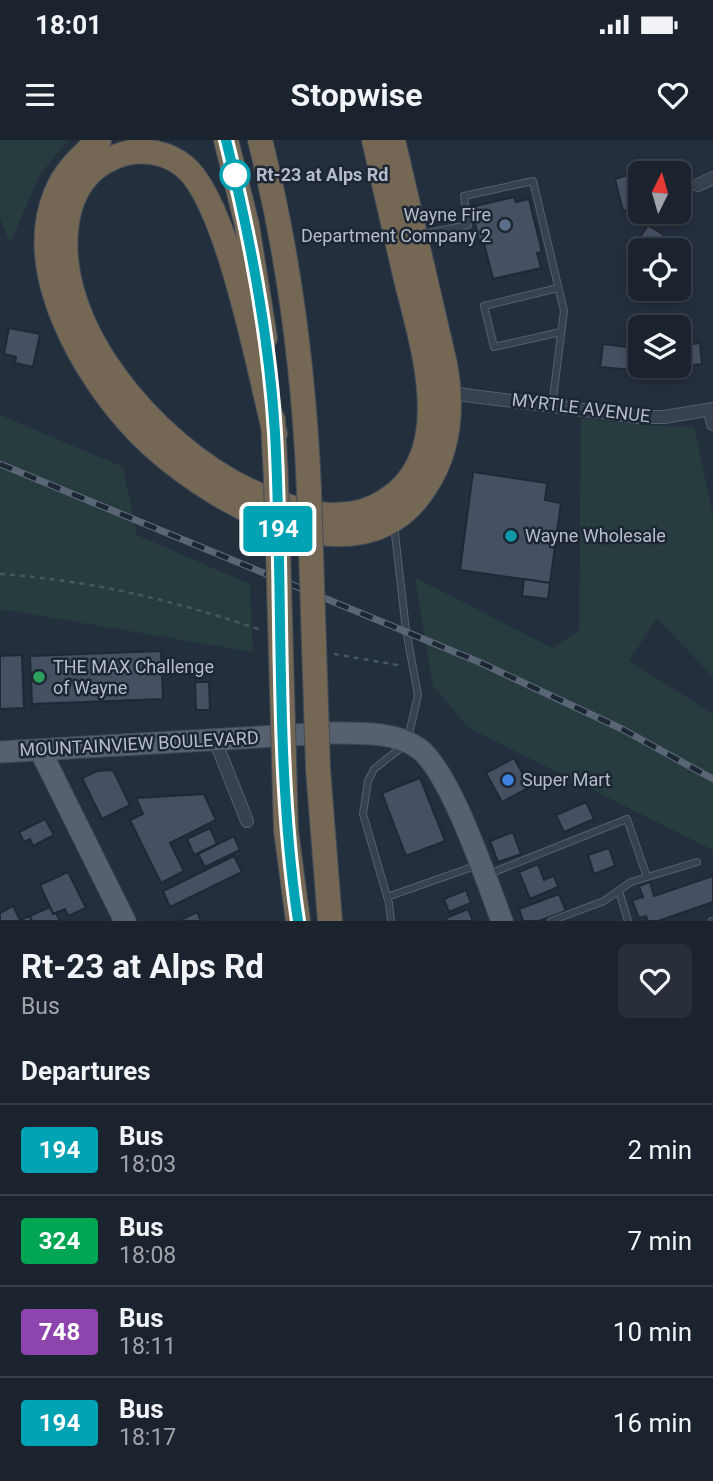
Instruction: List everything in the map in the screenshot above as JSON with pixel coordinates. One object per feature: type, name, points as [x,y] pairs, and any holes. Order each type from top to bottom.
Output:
[{"type":"highway","points":[[99,140],[63,178],[49,216],[48,254],[54,290],[73,341],[115,406],[138,432],[185,473],[234,504],[264,517],[312,533],[336,534],[381,526],[417,466],[429,428],[430,388],[374,140]]},
{"type":"highway","points":[[226,140],[247,225],[256,278],[268,357],[275,434],[288,885],[283,921]]},
{"type":"highway","points":[[262,140],[297,325],[306,420],[318,769],[330,921]]},
{"type":"highway","points":[[275,434],[232,267],[214,213],[198,181],[176,160],[145,152],[129,153],[98,165],[83,181],[72,201],[67,219],[67,264],[72,286],[90,332],[111,369],[135,401],[170,437],[205,465],[242,487],[271,500],[315,514],[335,516],[392,508],[420,496],[433,474],[447,432],[449,393],[445,364],[393,140]]},
{"type":"highway","points":[[288,885],[298,921]]},
{"type":"main road","name":"MOUNTAINVIEW BOULEVARD","points":[[0,752],[351,733],[378,735],[407,743],[418,748],[434,764],[452,795],[502,921]]},
{"type":"main road","points":[[40,750],[125,921]]},
{"type":"street","points":[[698,185],[713,178]]},
{"type":"street","name":"MYRTLE AVENUE","points":[[449,393],[639,417],[664,418],[711,410]]},
{"type":"street","points":[[711,410],[713,425]]},
{"type":"street","points":[[215,740],[247,821]]},
{"type":"lane","points":[[415,236],[468,225],[464,196],[533,181],[564,311],[552,406]]},
{"type":"lane","points":[[558,288],[484,306],[494,347],[561,332]]},
{"type":"lane","points":[[391,921],[387,897],[363,814],[368,781],[374,769],[407,743],[418,695],[406,630],[392,508]]},
{"type":"lane","points":[[387,897],[482,870],[627,819],[647,877]]},
{"type":"lane","points":[[551,921],[604,901],[631,882],[697,862]]},
{"type":"lane","points":[[619,891],[628,921]]},
{"type":"path","points":[[0,574],[42,577],[110,588],[211,613],[264,631]]},
{"type":"path","points":[[331,653],[413,668]]},
{"type":"green space","points":[[0,140],[68,140],[39,176],[10,244],[0,217]]},
{"type":"green space","points":[[0,415],[123,467],[137,535],[250,584],[253,652],[0,609]]},
{"type":"green space","points":[[581,418],[642,425],[694,427],[713,515],[713,677],[657,618],[629,661],[713,714],[713,850],[468,727],[433,686],[415,578],[553,648],[579,630]]},
{"type":"building","points":[[628,175],[628,210],[623,211],[615,179]]},
{"type":"building","name":"Wayne Fire Department Company 2","points":[[514,197],[516,202],[529,199],[542,252],[537,253],[541,268],[493,279],[484,243],[480,244],[471,207]]},
{"type":"building","points":[[648,225],[668,238],[639,238]]},
{"type":"building","points":[[9,328],[40,334],[33,367],[15,363],[16,357],[4,354]]},
{"type":"building","points":[[700,343],[702,364],[691,365],[691,344]]},
{"type":"building","points":[[603,344],[628,347],[628,370],[600,367]]},
{"type":"building","name":"Wayne Wholesale","points":[[473,472],[547,483],[545,500],[561,503],[550,583],[460,570]]},
{"type":"building","points":[[524,579],[550,583],[548,599],[522,596]]},
{"type":"building","points":[[161,651],[163,699],[32,704],[30,656]]},
{"type":"building","points":[[22,655],[24,708],[0,709],[0,656]]},
{"type":"building","points":[[195,682],[209,682],[210,710],[196,710]]},
{"type":"building","name":"Super Mart","points":[[514,758],[530,787],[502,802],[486,773]]},
{"type":"building","points":[[113,770],[130,805],[102,819],[82,778],[97,771]]},
{"type":"building","points":[[420,778],[445,841],[406,856],[382,793]]},
{"type":"building","points":[[204,794],[216,820],[170,843],[184,871],[161,883],[130,820],[143,814],[136,798]]},
{"type":"building","points":[[586,802],[594,819],[564,832],[556,815]]},
{"type":"building","points":[[45,819],[54,835],[33,846],[30,839],[24,842],[19,832]]},
{"type":"building","points":[[210,828],[217,844],[194,855],[187,839]]},
{"type":"building","points":[[513,832],[521,854],[498,862],[490,841]]},
{"type":"building","points":[[234,836],[240,850],[205,867],[198,854]]},
{"type":"building","points":[[609,848],[615,866],[594,874],[588,855]]},
{"type":"building","points":[[234,856],[242,872],[170,907],[163,891]]},
{"type":"building","points":[[538,864],[544,880],[554,876],[558,887],[530,899],[519,872]]},
{"type":"building","points":[[68,872],[86,908],[68,916],[65,909],[53,914],[40,885]]},
{"type":"building","points":[[713,876],[713,902],[658,921],[648,921],[646,916],[639,918],[632,900],[643,897],[639,886],[650,882],[654,896]]},
{"type":"building","points":[[466,890],[471,903],[449,912],[444,899]]},
{"type":"building","points":[[559,894],[566,911],[539,921],[523,921],[519,909]]},
{"type":"building","points":[[13,906],[20,920],[30,916],[32,921],[0,921],[0,913]]},
{"type":"building","points":[[50,907],[60,921],[32,921],[30,916]]},
{"type":"building","points":[[468,909],[473,921],[447,921],[446,918]]},
{"type":"building","points":[[197,912],[201,921],[179,921]]},
{"type":"railway","points":[[0,464],[479,662],[622,729],[713,779]]},
{"type":"bus line","name":"194","points":[[226,140],[252,252],[271,383],[275,434],[286,830],[298,921]]},
{"type":"place","name":"Rt-23 at Alps Rd","points":[[235,175]]},
{"type":"place","name":"Wayne Fire Department Company 2","points":[[505,225]]},
{"type":"place","name":"Wayne Wholesale","points":[[511,536]]},
{"type":"place","name":"THE MAX Challenge of Wayne","points":[[39,677]]},
{"type":"place","name":"Super Mart","points":[[508,780]]}]
